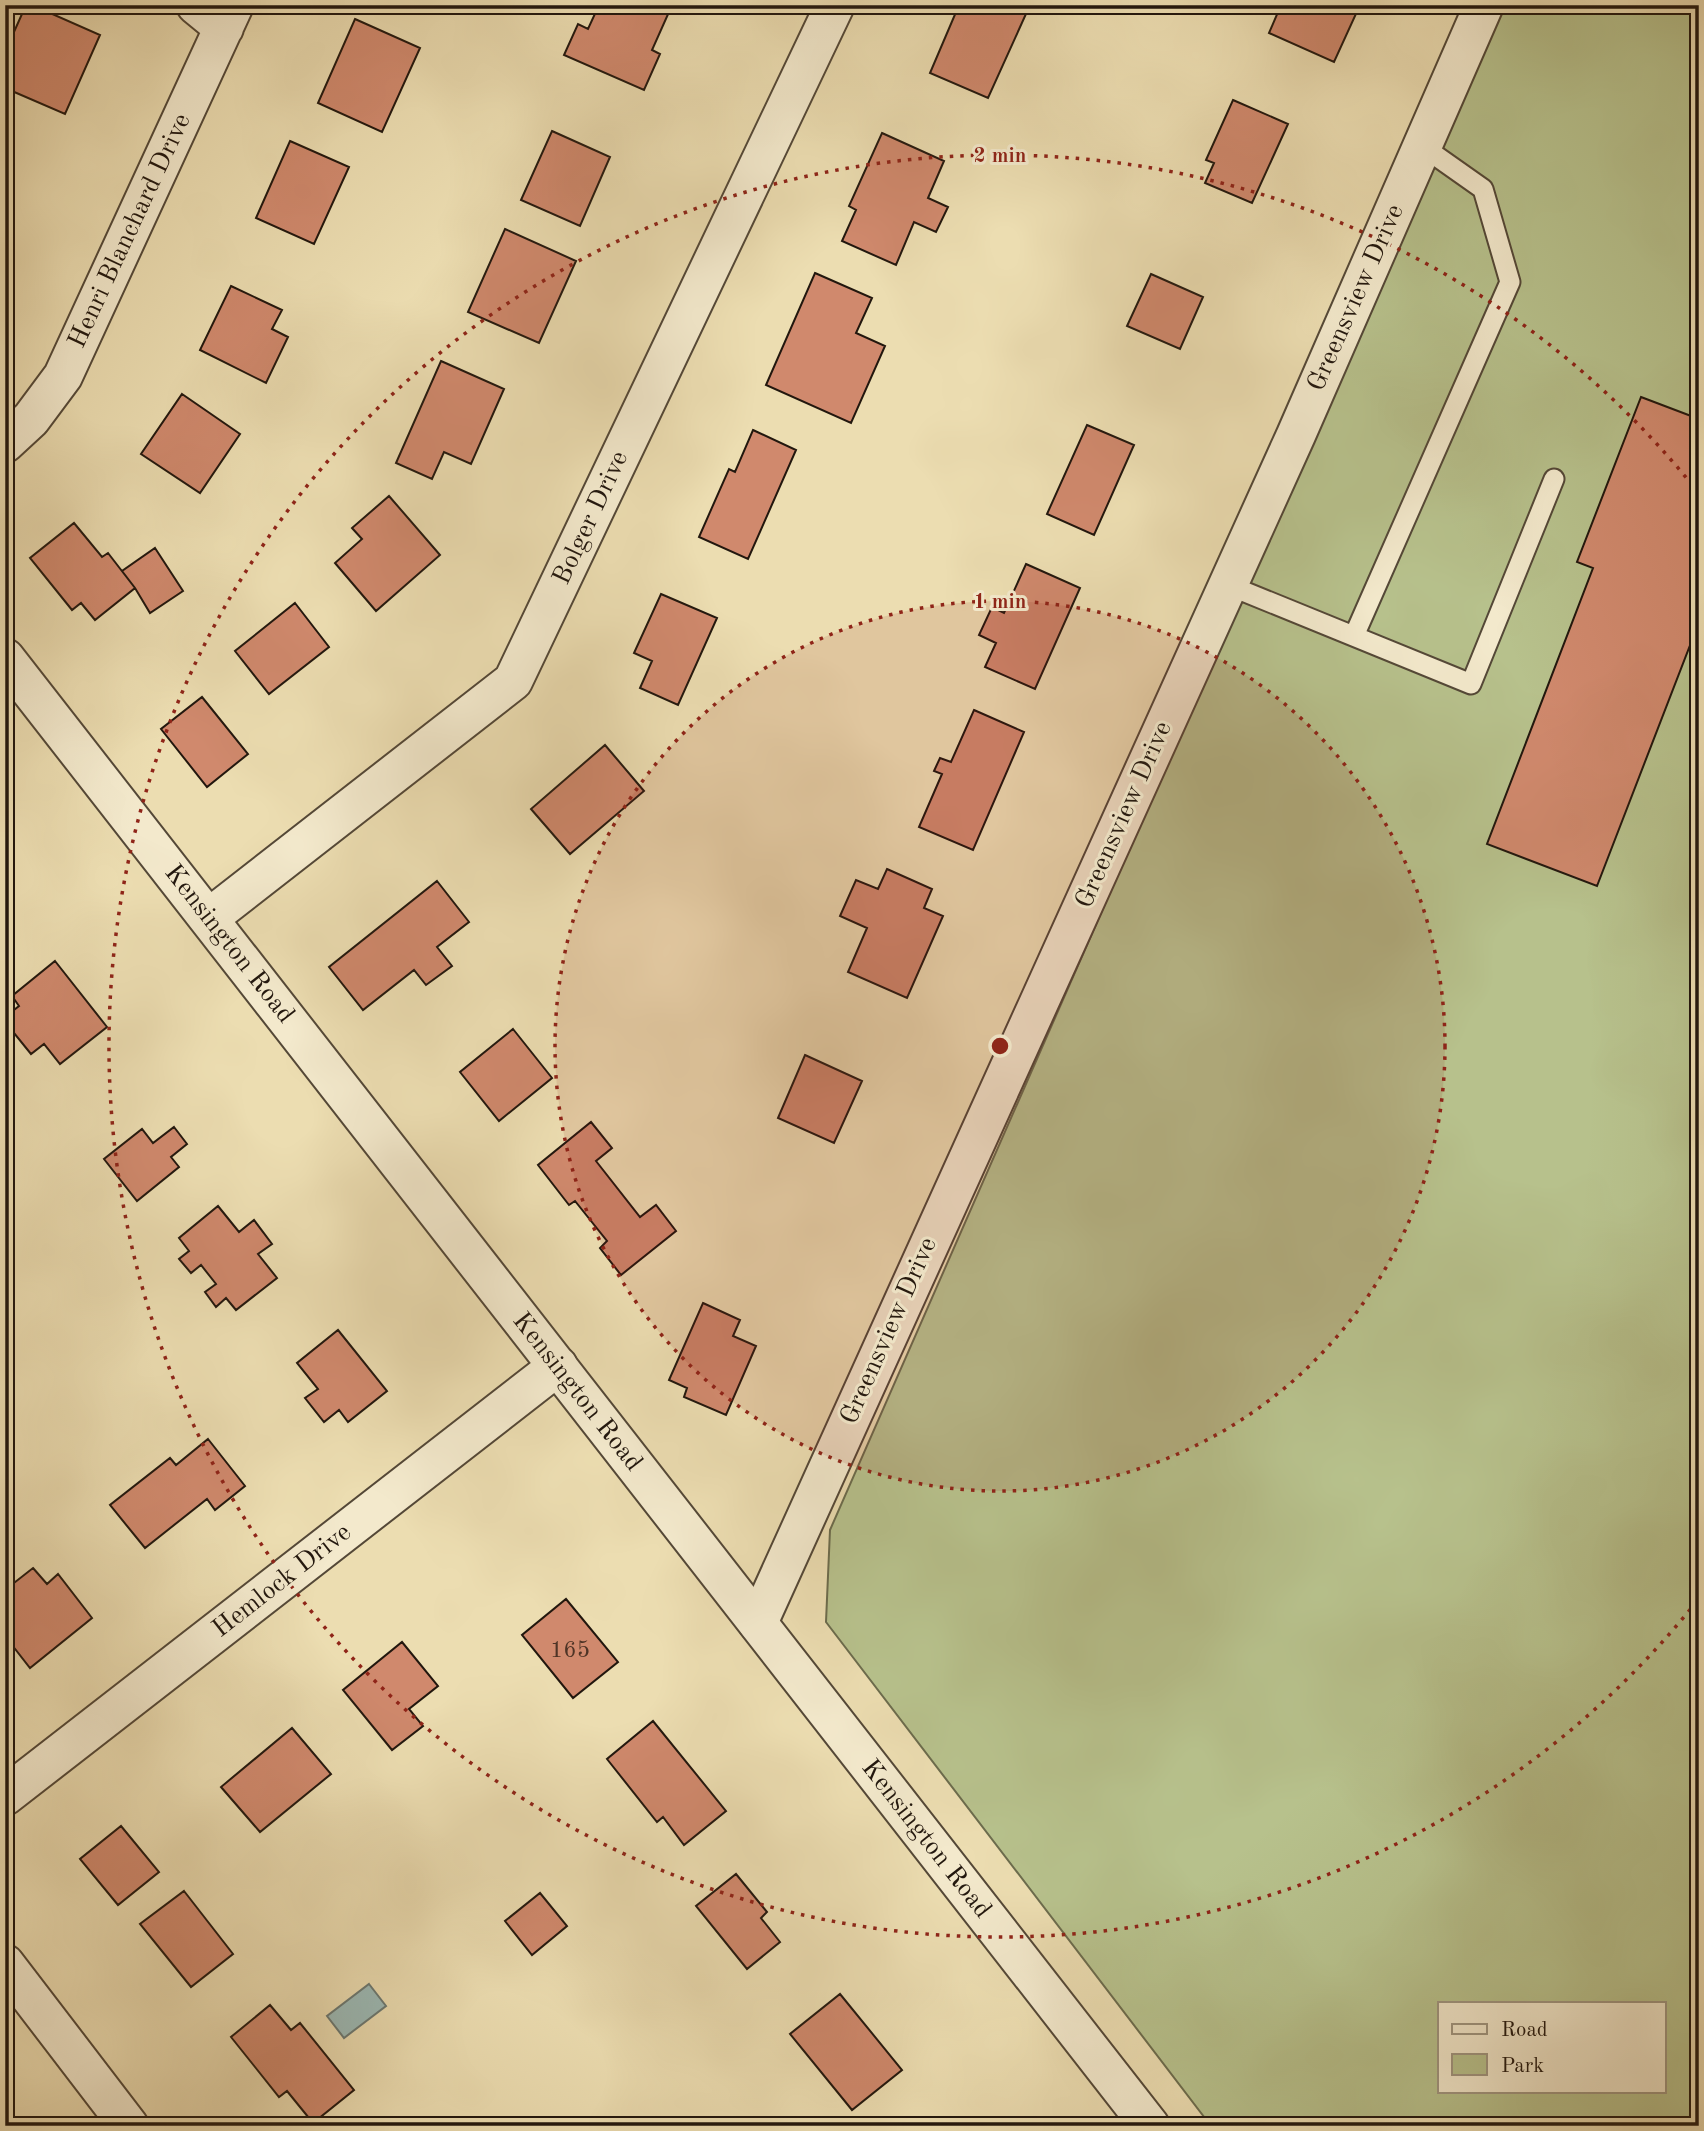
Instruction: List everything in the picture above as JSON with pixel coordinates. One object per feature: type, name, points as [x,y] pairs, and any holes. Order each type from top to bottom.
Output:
[{"type":"street","name":"Bolger Drive","points":[[209,918],[513,681],[835,5]]},
{"type":"street","name":"Greensview Drive","points":[[758,1623],[1296,435],[1484,5]]},
{"type":"street","name":"Henri Blanchard Drive","points":[[5,443],[31,419],[63,376],[218,13]]},
{"type":"street","name":"Kensington Road","points":[[5,658],[1150,2126]]},
{"type":"street","name":"Hemlock Drive","points":[[5,1796],[558,1366]]},
{"type":"street","points":[[5,1964],[129,2126]]},
{"type":"lane","points":[[1354,636],[1510,282],[1483,189],[1423,146]]},
{"type":"lane","points":[[1228,585],[1471,684],[1554,479]]},
{"type":"green space","points":[[1500,5],[1699,5],[1699,2126],[1211,2126],[826,1622],[830,1530]]},
{"type":"water","points":[[369,1984],[386,2006],[344,2038],[327,2016]]},
{"type":"building","points":[[26,5],[32,5],[100,35],[65,114],[5,88],[5,52]]},
{"type":"building","points":[[599,5],[653,5],[669,12],[652,50],[660,54],[644,90],[564,55],[578,24],[588,29]]},
{"type":"building","points":[[959,5],[1030,5],[988,98],[930,73]]},
{"type":"building","points":[[1281,5],[1360,5],[1334,62],[1269,33]]},
{"type":"building","points":[[355,19],[420,48],[382,132],[318,103]]},
{"type":"building","points":[[1233,100],[1288,124],[1252,203],[1205,183],[1214,163],[1206,160]]},
{"type":"building","points":[[552,131],[610,157],[580,226],[521,200]]},
{"type":"building","points":[[882,133],[944,161],[928,198],[948,207],[936,232],[914,222],[896,265],[842,241],[856,210],[849,206]]},
{"type":"building","points":[[290,141],[349,167],[314,244],[256,218]]},
{"type":"building","points":[[505,229],[576,261],[539,343],[468,312]]},
{"type":"building","points":[[815,273],[872,298],[856,333],[885,346],[851,423],[766,385]]},
{"type":"building","points":[[1151,274],[1203,297],[1180,349],[1127,326]]},
{"type":"building","points":[[231,286],[282,310],[272,329],[288,337],[266,383],[200,350]]},
{"type":"building","points":[[441,361],[504,389],[471,464],[444,452],[432,479],[396,463]]},
{"type":"building","points":[[182,394],[240,434],[200,493],[141,454]]},
{"type":"building","points":[[1641,397],[1699,419],[1699,546],[1694,559],[1699,561],[1699,622],[1597,886],[1487,844],[1593,568],[1577,562]]},
{"type":"building","points":[[1087,425],[1134,445],[1094,535],[1047,514]]},
{"type":"building","points":[[753,430],[796,450],[748,559],[699,537],[729,469],[735,472]]},
{"type":"building","points":[[389,496],[440,555],[376,611],[335,563],[362,539],[352,528]]},
{"type":"building","points":[[74,523],[102,557],[108,553],[135,588],[95,620],[81,603],[72,610],[30,558]]},
{"type":"building","points":[[155,548],[183,591],[150,613],[122,571]]},
{"type":"building","points":[[1026,564],[1080,588],[1035,689],[985,667],[996,643],[979,635],[992,607],[1004,613]]},
{"type":"building","points":[[661,594],[717,618],[678,705],[640,688],[652,661],[634,653]]},
{"type":"building","points":[[295,603],[329,647],[269,694],[235,651]]},
{"type":"building","points":[[202,697],[248,754],[207,787],[161,729]]},
{"type":"building","points":[[974,710],[1024,732],[973,850],[919,827],[942,774],[934,771],[940,758],[951,762]]},
{"type":"building","points":[[605,745],[644,791],[570,854],[531,809]]},
{"type":"building","points":[[887,869],[932,889],[924,908],[943,916],[907,998],[848,972],[867,928],[840,916],[856,880],[878,889]]},
{"type":"building","points":[[437,881],[469,922],[437,947],[452,966],[426,985],[414,970],[363,1010],[329,967]]},
{"type":"building","points":[[55,961],[107,1027],[60,1064],[44,1044],[31,1054],[5,1022],[5,1017],[19,1006],[12,996]]},
{"type":"building","points":[[513,1029],[552,1078],[499,1121],[460,1072]]},
{"type":"building","points":[[805,1055],[862,1081],[834,1143],[778,1118]]},
{"type":"building","points":[[591,1122],[612,1148],[596,1161],[640,1217],[656,1205],[676,1231],[621,1275],[600,1248],[607,1241],[575,1201],[569,1205],[538,1165]]},
{"type":"building","points":[[174,1127],[187,1144],[171,1157],[179,1167],[137,1201],[104,1159],[142,1129],[153,1143]]},
{"type":"building","points":[[218,1206],[239,1232],[254,1220],[272,1244],[258,1254],[277,1278],[236,1310],[226,1298],[216,1307],[205,1292],[216,1284],[201,1265],[191,1273],[179,1259],[189,1251],[179,1238]]},
{"type":"building","points":[[703,1303],[740,1320],[733,1336],[756,1346],[726,1415],[684,1397],[687,1388],[669,1380]]},
{"type":"building","points":[[338,1330],[387,1391],[348,1422],[339,1410],[324,1422],[305,1398],[318,1389],[297,1363]]},
{"type":"building","points":[[208,1439],[245,1486],[215,1510],[207,1499],[145,1548],[110,1505],[170,1458],[176,1465]]},
{"type":"building","points":[[33,1568],[47,1584],[58,1574],[92,1618],[30,1668],[5,1636],[5,1590]]},
{"type":"building","points":[[566,1599],[618,1662],[573,1698],[522,1635]]},
{"type":"building","points":[[402,1642],[438,1686],[409,1709],[423,1726],[392,1750],[343,1690]]},
{"type":"building","points":[[653,1721],[726,1811],[684,1845],[663,1817],[657,1822],[607,1759]]},
{"type":"building","points":[[292,1728],[331,1774],[260,1832],[221,1787]]},
{"type":"building","points":[[121,1826],[159,1872],[118,1905],[80,1859]]},
{"type":"building","points":[[736,1874],[767,1912],[761,1918],[780,1942],[747,1969],[696,1906]]},
{"type":"building","points":[[184,1891],[233,1954],[191,1987],[140,1924]]},
{"type":"building","points":[[540,1893],[567,1926],[532,1955],[505,1921]]},
{"type":"building","points":[[840,1994],[902,2070],[852,2110],[790,2034]]},
{"type":"building","points":[[270,2005],[291,2030],[300,2023],[354,2090],[313,2123],[287,2091],[279,2097],[231,2037]]}]
